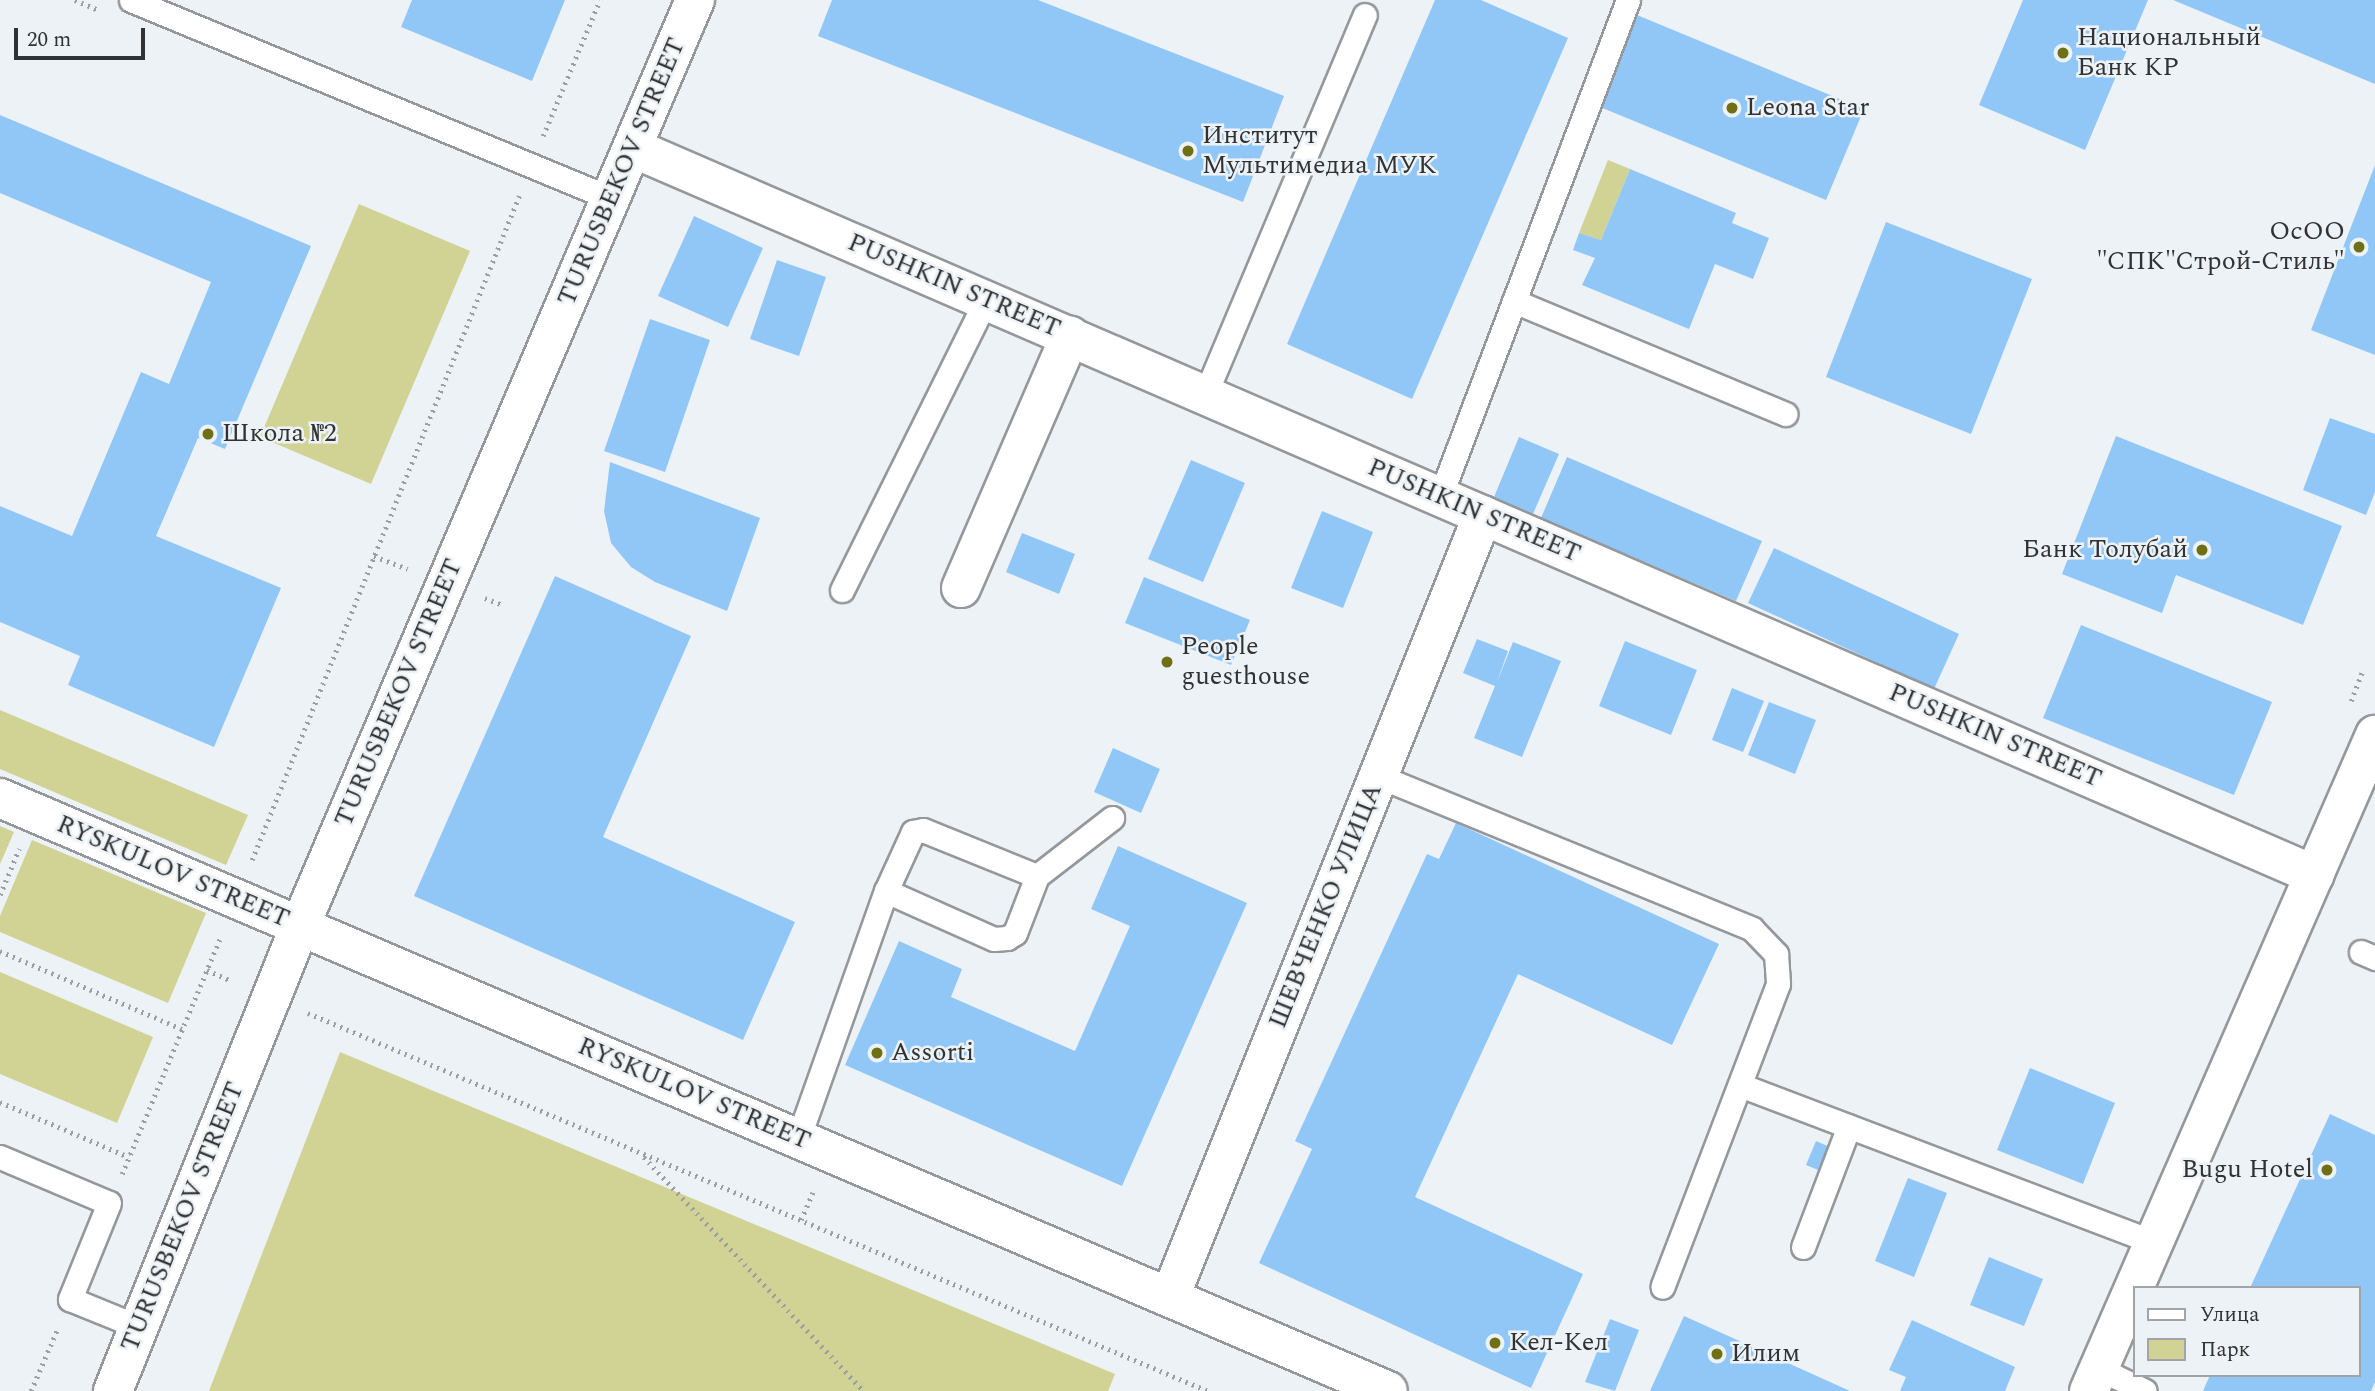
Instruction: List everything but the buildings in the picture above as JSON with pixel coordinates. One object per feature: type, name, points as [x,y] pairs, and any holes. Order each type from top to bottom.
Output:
[{"type":"street","name":"TURUSBEKOV STREET","points":[[113,1391],[300,926],[695,0]]},
{"type":"street","name":"PUSHKIN STREET","points":[[633,148],[2315,875]]},
{"type":"street","points":[[961,588],[1070,336]]},
{"type":"street","name":"ШЕВЧЕНКО УЛИЦА","points":[[1170,1297],[1483,515]]},
{"type":"street","points":[[2094,1380],[2151,1241],[2375,735]]},
{"type":"street","name":"RYSKULOV STREET","points":[[0,798],[1388,1391]]},
{"type":"lane","points":[[131,0],[610,198]]},
{"type":"lane","points":[[1440,497],[1628,0]]},
{"type":"lane","points":[[1205,395],[1365,15]]},
{"type":"lane","points":[[842,590],[986,300]]},
{"type":"lane","points":[[1514,301],[1785,414]]},
{"type":"lane","points":[[1378,776],[1752,929],[1776,954],[1779,984],[1662,1287]]},
{"type":"lane","points":[[886,891],[994,939],[1007,938],[1015,933],[1037,876],[1112,818]]},
{"type":"lane","points":[[799,1139],[886,891],[913,832],[923,830],[1037,876]]},
{"type":"lane","points":[[1740,1085],[2151,1241]]},
{"type":"lane","points":[[1803,1247],[1849,1126]]},
{"type":"lane","points":[[0,1157],[109,1203],[70,1298],[139,1327]]},
{"type":"lane","points":[[2094,1380],[2145,1391]]},
{"type":"path","points":[[109,1203],[183,1029],[530,165],[600,0]]},
{"type":"path","points":[[2347,710],[2362,672]]},
{"type":"path","points":[[0,951],[183,1029]]},
{"type":"path","points":[[207,970],[1206,1391]]},
{"type":"path","points":[[0,1102],[129,1157]]},
{"type":"path","points":[[641,1154],[864,1391]]},
{"type":"path","points":[[32,1391],[70,1298]]},
{"type":"green space","points":[[1608,160],[1630,169],[1601,240],[1579,233]]},
{"type":"green space","points":[[359,204],[470,251],[371,484],[260,437]]},
{"type":"green space","points":[[0,710],[248,815],[226,865],[0,769]]},
{"type":"green space","points":[[0,826],[14,832],[0,864]]},
{"type":"green space","points":[[32,840],[206,913],[168,1003],[0,932],[0,916]]},
{"type":"green space","points":[[0,972],[153,1037],[117,1123],[0,1074]]},
{"type":"green space","points":[[340,1052],[1115,1374],[1108,1391],[209,1391]]},
{"type":"place","name":"Национальный Банк КР","points":[[2063,53]]},
{"type":"place","name":"Leona Star","points":[[1732,108]]},
{"type":"place","name":"Институт Мультимедиа МУК","points":[[1188,151]]},
{"type":"place","name":"ОсОО \"СПК\"Строй-Стиль\"","points":[[2359,247]]},
{"type":"place","name":"Школа №2","points":[[208,434]]},
{"type":"place","name":"Банк Толубай","points":[[2202,550]]},
{"type":"place","name":"People guesthouse","points":[[1167,662]]},
{"type":"place","name":"Assorti","points":[[877,1053]]},
{"type":"place","name":"Bugu Hotel","points":[[2327,1170]]},
{"type":"place","name":"Кел-Кел","points":[[1495,1343]]},
{"type":"place","name":"Илим","points":[[1717,1354]]}]
